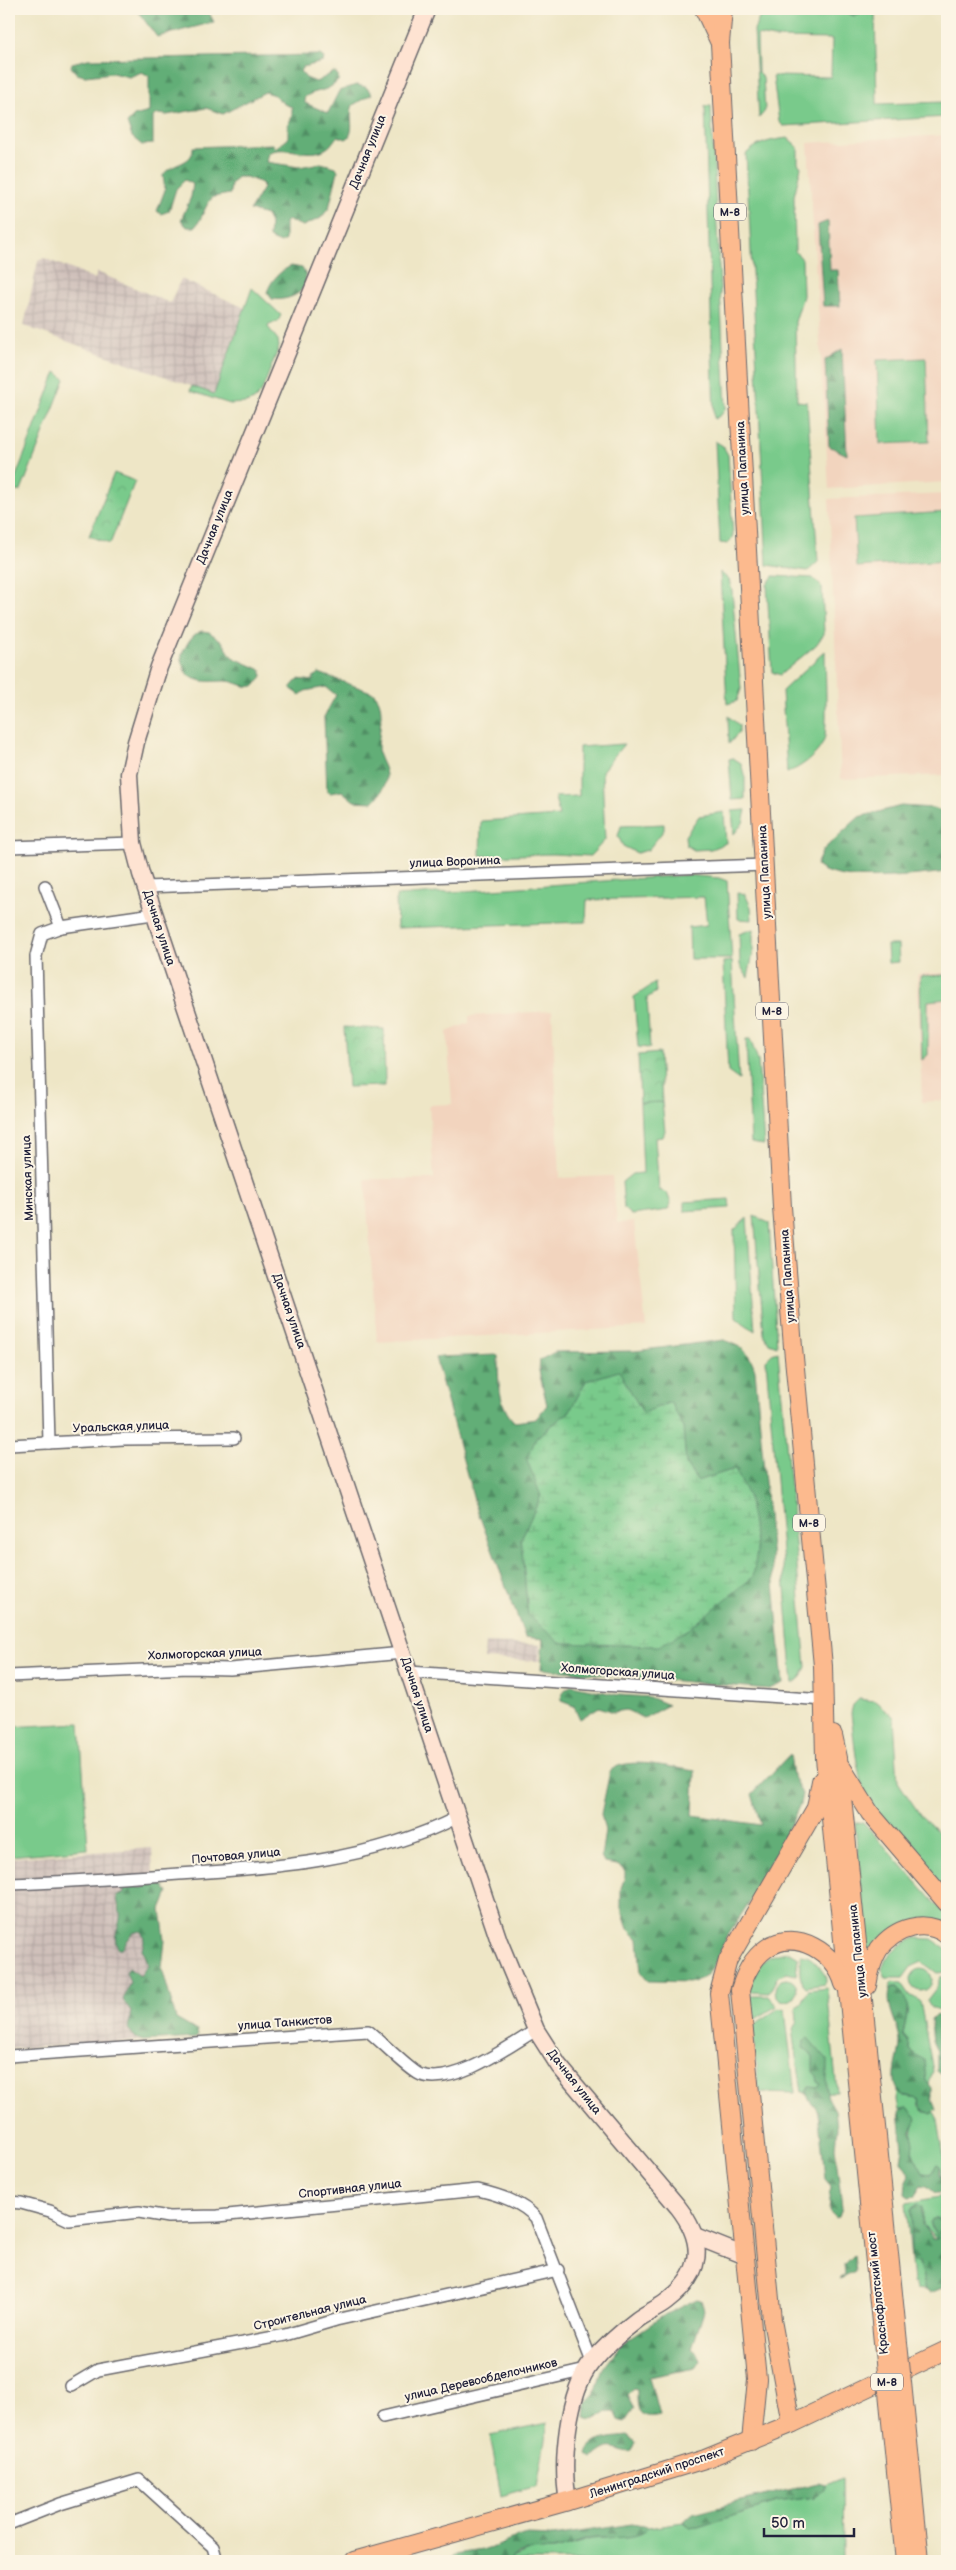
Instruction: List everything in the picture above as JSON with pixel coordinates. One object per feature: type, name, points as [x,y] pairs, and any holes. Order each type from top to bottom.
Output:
[{"type":"main road","name":"улица Папанина","points":[[704,9],[720,43]]},
{"type":"main road","name":"улица Папанина","points":[[723,9],[720,43],[779,1157],[793,1347],[825,1700],[876,2204]]},
{"type":"main road","points":[[831,1758],[870,1813],[947,1903]]},
{"type":"main road","points":[[751,2441],[757,2380],[719,1992],[728,1960],[816,1808],[831,1758]]},
{"type":"main road","points":[[857,2005],[872,1961],[886,1942],[897,1933],[916,1926],[933,1927],[947,1935]]},
{"type":"main road","points":[[791,2424],[772,2320],[740,1990],[749,1966],[763,1951],[779,1942],[795,1941],[816,1948],[829,1957],[842,1976],[857,2005]]},
{"type":"main road","name":"Краснофлотский мост","points":[[876,2204],[905,2561]]},
{"type":"main road","name":"Краснофлотский мост","points":[[876,2204],[920,2561]]},
{"type":"main road","name":"Ленинградский проспект","points":[[354,2561],[568,2501],[705,2459],[791,2424],[947,2350]]},
{"type":"street","name":"Дачная улица","points":[[427,9],[159,667],[136,742],[129,774],[133,843],[153,914],[234,1146],[499,1941],[536,2030],[559,2066],[691,2223],[695,2236],[698,2260],[692,2274],[681,2290],[620,2333],[589,2366],[576,2390],[569,2423],[565,2485],[568,2501]]},
{"type":"street","name":"Дачная улица","points":[[410,50],[438,9]]},
{"type":"street","name":"улица Папанина","points":[[720,43],[732,9]]},
{"type":"street","points":[[9,847],[133,843]]},
{"type":"street","name":"улица Воронина","points":[[145,887],[765,865]]},
{"type":"street","points":[[45,886],[61,927],[153,914]]},
{"type":"street","name":"Минская улица","points":[[49,1443],[36,956],[42,934],[61,927]]},
{"type":"street","name":"Уральская улица","points":[[9,1446],[124,1439],[234,1438]]},
{"type":"street","name":"Холмогорская улица","points":[[9,1676],[188,1668],[230,1669],[403,1653]]},
{"type":"street","name":"Холмогорская улица","points":[[409,1672],[825,1700]]},
{"type":"street","name":"Почтовая улица","points":[[9,1884],[272,1868],[336,1858],[391,1844],[435,1828],[458,1816]]},
{"type":"street","name":"улица Танкистов","points":[[9,2056],[368,2030],[420,2075],[446,2076],[483,2062],[536,2030]]},
{"type":"street","name":"Спортивная улица","points":[[9,2202],[21,2203],[50,2211],[69,2220],[139,2212],[168,2217],[218,2216],[478,2190],[506,2198],[530,2211],[542,2227],[589,2366]]},
{"type":"street","points":[[695,2236],[745,2256]]},
{"type":"street","name":"Строительная улица","points":[[71,2386],[98,2370],[286,2335],[336,2320],[558,2270]]},
{"type":"street","name":"улица Деревообделочников","points":[[383,2417],[589,2366]]},
{"type":"street","points":[[9,2524],[60,2504],[139,2480],[213,2546],[217,2561]]},
{"type":"shaded area","points":[[947,135],[947,482],[829,489],[808,143]]},
{"type":"shaded area","points":[[44,258],[95,279],[97,272],[170,303],[181,279],[245,308],[214,394],[24,326],[38,261]]},
{"type":"shaded area","points":[[947,494],[947,775],[841,779],[829,499]]},
{"type":"shaded area","points":[[947,973],[947,1100],[922,1102],[917,974]]},
{"type":"shaded area","points":[[552,1011],[560,1178],[612,1176],[617,1223],[634,1222],[646,1327],[377,1342],[365,1179],[434,1179],[429,1105],[452,1104],[447,1032],[469,1023],[469,1016]]},
{"type":"shaded area","points":[[485,1643],[540,1645],[539,1661],[484,1659]]},
{"type":"shaded area","points":[[152,1848],[159,2040],[9,2049],[9,1858]]},
{"type":"green space","points":[[136,9],[207,9],[214,22],[157,37]]},
{"type":"green space","points":[[763,9],[803,9],[808,15],[817,18],[837,11],[861,13],[862,9],[875,9],[877,104],[947,102],[947,117],[783,126],[779,122],[773,76],[831,77],[832,39],[774,38],[757,35],[758,72],[763,77],[765,111],[759,118],[754,30]]},
{"type":"green space","points":[[803,9],[862,9],[861,13],[854,16],[842,11],[816,17],[807,14]]},
{"type":"green space","points":[[320,55],[324,58],[323,62],[303,67],[300,71],[306,78],[316,82],[334,72],[338,75],[339,80],[325,89],[308,95],[304,98],[305,103],[328,113],[339,91],[356,85],[366,87],[372,94],[353,105],[351,133],[346,139],[338,136],[329,147],[320,151],[275,150],[268,153],[266,162],[299,167],[321,163],[336,167],[338,171],[329,208],[321,218],[303,226],[287,220],[285,223],[285,240],[281,243],[269,238],[270,223],[266,215],[250,210],[263,188],[262,183],[246,177],[237,177],[231,184],[230,194],[213,197],[195,227],[187,227],[181,220],[191,197],[193,184],[185,180],[176,189],[169,211],[161,214],[157,211],[165,190],[163,175],[190,157],[193,147],[273,144],[275,148],[288,139],[288,125],[292,116],[292,107],[284,104],[274,95],[265,92],[223,114],[206,108],[167,115],[158,114],[153,117],[153,144],[142,145],[132,137],[127,123],[134,116],[149,112],[149,76],[142,72],[129,77],[112,73],[85,76],[77,74],[71,67],[72,63],[88,59]]},
{"type":"green space","points":[[705,106],[711,106],[726,408],[721,415],[714,419]]},
{"type":"green space","points":[[788,138],[798,147],[798,163],[801,167],[794,196],[795,251],[802,259],[803,296],[795,322],[797,401],[807,402],[818,562],[808,571],[767,565],[746,154],[760,144]]},
{"type":"green space","points":[[828,221],[830,270],[838,270],[840,306],[823,306],[818,225]]},
{"type":"green space","points":[[291,266],[302,268],[306,282],[303,288],[293,296],[272,299],[267,292],[271,283],[279,273]]},
{"type":"green space","points":[[252,288],[281,315],[278,321],[269,324],[268,327],[278,340],[279,347],[261,393],[254,400],[246,403],[230,404],[190,391],[192,386],[214,394]]},
{"type":"green space","points":[[842,349],[847,455],[829,446],[825,360]]},
{"type":"green space","points":[[926,358],[929,442],[880,444],[877,360]]},
{"type":"green space","points":[[56,372],[65,379],[21,491],[10,492]]},
{"type":"green space","points":[[715,441],[723,446],[728,455],[733,536],[728,544],[720,543]]},
{"type":"green space","points":[[114,473],[135,481],[110,544],[89,536]]},
{"type":"green space","points":[[947,512],[947,561],[857,567],[854,518]]},
{"type":"green space","points":[[720,572],[729,580],[732,591],[741,689],[737,701],[727,704]]},
{"type":"green space","points":[[773,576],[813,578],[822,587],[824,634],[816,645],[780,675],[772,672],[767,585]]},
{"type":"green space","points":[[202,631],[209,632],[222,641],[232,657],[261,670],[262,676],[256,685],[245,686],[230,681],[202,681],[187,673],[181,657],[191,639]]},
{"type":"green space","points":[[825,651],[826,712],[824,740],[818,751],[809,760],[787,773],[782,691]]},
{"type":"green space","points":[[319,673],[374,693],[378,698],[381,720],[378,753],[386,779],[381,792],[373,802],[354,801],[342,791],[330,793],[327,791],[324,717],[336,695],[326,687],[305,691],[300,695],[290,688],[298,679],[313,681],[313,677]]},
{"type":"green space","points":[[728,716],[739,725],[739,732],[729,744]]},
{"type":"green space","points":[[624,744],[602,771],[605,840],[590,856],[553,854],[480,856],[481,821],[559,816],[555,797],[579,796],[579,747]]},
{"type":"green space","points":[[733,758],[741,763],[745,778],[745,799],[732,800],[729,759]]},
{"type":"green space","points":[[901,806],[933,808],[947,813],[947,872],[898,877],[858,877],[826,871],[816,865],[823,850],[859,817]]},
{"type":"green space","points":[[746,810],[743,823],[734,834],[732,811]]},
{"type":"green space","points":[[724,812],[726,843],[711,849],[694,850],[686,845],[685,836],[699,816]]},
{"type":"green space","points":[[664,824],[664,830],[648,850],[637,853],[623,846],[618,836],[621,826]]},
{"type":"green space","points":[[686,875],[719,878],[727,881],[732,959],[690,959],[689,927],[707,925],[704,897],[587,900],[586,922],[397,928],[396,896]]},
{"type":"green space","points":[[737,893],[745,894],[751,907],[752,920],[738,919]]},
{"type":"green space","points":[[753,929],[753,953],[748,978],[740,965],[739,934]]},
{"type":"green space","points":[[887,945],[898,945],[899,962],[888,963]]},
{"type":"green space","points":[[732,961],[739,1080],[728,1072],[723,962]]},
{"type":"green space","points":[[947,975],[947,999],[928,1001],[928,1055],[922,1060],[920,976]]},
{"type":"green space","points":[[655,983],[656,992],[647,998],[650,1048],[638,1047],[634,997]]},
{"type":"green space","points":[[344,1027],[384,1029],[385,1086],[348,1087]]},
{"type":"green space","points":[[746,1039],[750,1039],[758,1060],[764,1145],[751,1143]]},
{"type":"green space","points":[[659,1053],[662,1102],[640,1103],[638,1055]]},
{"type":"green space","points":[[662,1102],[665,1131],[662,1137],[655,1138],[659,1190],[667,1193],[671,1203],[668,1210],[631,1215],[624,1209],[622,1182],[632,1174],[643,1173],[640,1103]]},
{"type":"green space","points":[[729,1199],[730,1208],[684,1211],[684,1202]]},
{"type":"green space","points":[[754,1216],[769,1223],[777,1346],[769,1343],[764,1334]]},
{"type":"green space","points":[[747,1218],[755,1331],[736,1318],[734,1230]]},
{"type":"green space","points":[[724,1340],[744,1350],[753,1364],[783,1683],[769,1689],[541,1669],[543,1639],[525,1637],[475,1504],[435,1357],[498,1355],[502,1400],[509,1416],[515,1422],[536,1419],[547,1405],[539,1371],[540,1360],[555,1352],[635,1351]],"holes":[[[619,1371],[643,1414],[670,1402],[683,1428],[686,1465],[698,1481],[734,1469],[528,1615],[521,1539],[541,1496],[536,1438],[570,1411],[586,1381]]]},
{"type":"green space","points":[[778,1352],[806,1667],[801,1677],[793,1684],[766,1360],[772,1354]]},
{"type":"green space","points":[[619,1371],[643,1413],[671,1402],[683,1428],[686,1465],[697,1481],[735,1469],[748,1496],[757,1550],[753,1577],[689,1629],[659,1646],[560,1643],[528,1615],[521,1539],[541,1496],[527,1460],[536,1438],[570,1411],[586,1381]]},
{"type":"green space","points":[[572,1685],[618,1695],[649,1697],[668,1705],[644,1718],[626,1710],[614,1712],[599,1707],[580,1719],[574,1706],[561,1701],[562,1692]]},
{"type":"green space","points":[[859,1699],[875,1701],[894,1717],[898,1782],[921,1816],[947,1840],[947,1892],[888,1826],[877,1812],[863,1786],[856,1759],[851,1713],[853,1705]]},
{"type":"green space","points":[[80,1723],[88,1849],[9,1856],[9,1727]]},
{"type":"green space","points":[[790,1754],[793,1776],[802,1794],[800,1804],[777,1853],[761,1876],[757,1890],[727,1937],[713,1967],[708,1974],[694,1982],[648,1981],[641,1973],[638,1939],[628,1929],[621,1908],[621,1888],[625,1877],[625,1870],[617,1865],[604,1863],[601,1857],[605,1831],[601,1814],[610,1771],[618,1766],[638,1763],[695,1771],[693,1815],[761,1825],[752,1794]]},
{"type":"green space","points":[[863,1822],[947,1916],[947,1927],[939,1923],[867,1950],[855,1823]]},
{"type":"green space","points":[[155,1882],[164,1886],[168,1893],[161,1910],[165,1940],[162,1968],[176,2019],[197,2031],[198,2036],[195,2038],[143,2041],[136,2038],[128,2029],[131,2011],[123,2000],[130,1982],[126,1972],[129,1968],[140,1976],[148,1965],[142,1950],[145,1937],[140,1931],[133,1933],[122,1948],[118,1948],[116,1934],[120,1921],[120,1912],[117,1895],[124,1894],[123,1883],[142,1888]]},
{"type":"green space","points":[[916,1938],[932,1939],[947,1949],[947,1972],[937,1973],[922,1962],[911,1967],[903,1978],[885,1978],[884,1964],[891,1952],[904,1943]]},
{"type":"green space","points":[[789,1952],[798,1957],[796,1975],[787,1973],[778,1976],[769,1993],[749,1992],[756,1969],[765,1959]]},
{"type":"green space","points":[[801,1955],[809,1957],[819,1966],[827,1978],[825,1984],[806,1987],[803,1984],[800,1972]]},
{"type":"green space","points":[[921,1969],[929,1972],[932,1980],[929,1988],[921,1991],[913,1988],[910,1980],[913,1972]]},
{"type":"green space","points":[[947,1976],[947,2014],[931,2007],[927,2000],[937,1987],[940,1977]]},
{"type":"green space","points":[[786,1979],[794,1982],[797,1990],[794,1998],[786,2001],[778,1998],[775,1990],[778,1982]]},
{"type":"green space","points":[[892,1982],[902,1983],[910,1995],[920,2001],[933,2071],[929,2084],[924,2076],[922,2061],[910,2050],[908,2041],[903,2035],[908,2009],[898,1987],[893,1987],[890,1991]]},
{"type":"green space","points":[[897,1987],[902,1992],[907,2003],[903,2035],[908,2041],[910,2050],[924,2060],[926,2080],[932,2088],[932,2098],[936,2110],[932,2114],[922,2110],[919,2099],[903,2096],[895,2084],[895,2069],[900,2041],[889,1995],[891,1988]]},
{"type":"green space","points":[[827,1988],[837,2092],[802,2093],[793,2029],[797,2021],[796,2008],[802,2003],[808,1990]]},
{"type":"green space","points":[[751,1996],[769,1996],[777,2006],[752,2021],[749,1998]]},
{"type":"green space","points":[[779,2008],[785,2010],[795,2093],[759,2092],[752,2026]]},
{"type":"green space","points":[[936,2015],[947,2019],[947,2092],[942,2086],[946,2078],[937,2071],[937,2051],[933,2043],[931,2020]]},
{"type":"green space","points":[[808,2038],[827,2060],[827,2096],[835,2110],[837,2128],[835,2147],[842,2207],[839,2216],[836,2218],[829,2211],[831,2186],[825,2179],[818,2113],[807,2094],[809,2087],[818,2088],[821,2084],[818,2083],[817,2076],[813,2072],[813,2056],[803,2048],[804,2041]]},
{"type":"green space","points":[[898,2090],[904,2097],[919,2099],[920,2107],[924,2112],[934,2113],[938,2120],[946,2170],[942,2178],[941,2168],[937,2164],[931,2174],[923,2173],[918,2167],[912,2146],[914,2115],[902,2108],[899,2110]]},
{"type":"green space","points":[[947,2092],[947,2115],[945,2108]]},
{"type":"green space","points":[[907,2107],[917,2119],[911,2132],[914,2142],[913,2154],[923,2173],[931,2174],[937,2164],[940,2166],[940,2174],[946,2185],[942,2193],[935,2193],[927,2186],[921,2185],[914,2196],[909,2197],[905,2194],[906,2184],[910,2176],[901,2161],[903,2148],[899,2111]]},
{"type":"green space","points":[[944,2196],[947,2200],[947,2228],[936,2218],[930,2222],[930,2227],[937,2236],[937,2240],[922,2225],[923,2210],[911,2214],[913,2228],[911,2254],[918,2263],[926,2289],[917,2288],[915,2282],[913,2283],[906,2203]]},
{"type":"green space","points":[[916,2204],[922,2206],[922,2225],[933,2239],[938,2239],[930,2225],[932,2219],[939,2220],[947,2228],[947,2286],[930,2293],[926,2289],[919,2263],[914,2262],[911,2257],[911,2210]]},
{"type":"green space","points":[[853,2255],[855,2272],[840,2279],[845,2275],[844,2264]]},
{"type":"green space","points":[[697,2299],[701,2300],[704,2310],[692,2349],[698,2353],[701,2361],[695,2368],[649,2377],[659,2415],[646,2416],[639,2411],[637,2390],[634,2389],[627,2396],[634,2409],[625,2422],[619,2420],[615,2411],[609,2411],[591,2420],[585,2418],[586,2402],[595,2394],[603,2368],[621,2344],[666,2314]]},
{"type":"green space","points":[[548,2423],[537,2486],[501,2496],[490,2435]]},
{"type":"green space","points":[[628,2436],[636,2442],[632,2451],[611,2448],[605,2449],[592,2458],[587,2454],[589,2448],[598,2441]]},
{"type":"green space","points":[[842,2478],[843,2557],[840,2561],[508,2561],[511,2558],[533,2550],[554,2550],[591,2539],[628,2536],[640,2533],[648,2527],[683,2522],[686,2526],[698,2527],[776,2502],[815,2497],[824,2490],[825,2485]]},
{"type":"green space","points":[[818,2483],[825,2485],[825,2490],[815,2497],[776,2502],[698,2527],[689,2528],[683,2522],[693,2513]]},
{"type":"green space","points":[[632,2524],[648,2527],[643,2532],[629,2537],[589,2539],[557,2549],[518,2554],[508,2561],[446,2561],[455,2554],[482,2550],[527,2535],[553,2536]]}]
